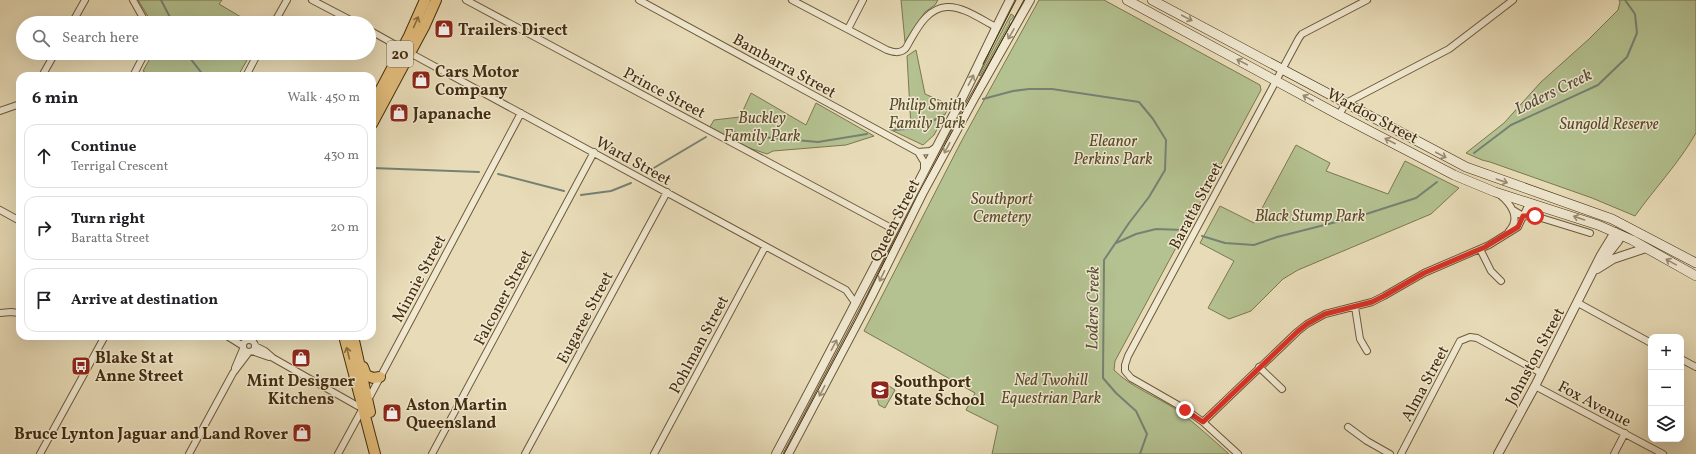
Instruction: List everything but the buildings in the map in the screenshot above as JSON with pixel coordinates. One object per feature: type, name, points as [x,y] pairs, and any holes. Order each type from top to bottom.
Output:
[{"type":"main road","name":"20","points":[[376,115],[406,51],[424,0]]},
{"type":"main road","name":"20","points":[[376,100],[406,51],[424,27],[436,0]]},
{"type":"main road","name":"Wardoo Street","points":[[1127,0],[1339,115],[1449,172],[1495,192],[1598,225],[1618,233],[1696,276]]},
{"type":"main road","name":"Wardoo Street","points":[[1152,0],[1476,172],[1591,211],[1623,224],[1696,262]]},
{"type":"main road","points":[[1618,233],[1623,224]]},
{"type":"main road","points":[[345,340],[379,454]]},
{"type":"main road","points":[[354,340],[375,454]]},
{"type":"main road","points":[[358,356],[366,375],[373,378],[380,377]]},
{"type":"street","points":[[76,16],[85,0]]},
{"type":"street","points":[[133,0],[142,16]]},
{"type":"street","points":[[278,16],[287,0]]},
{"type":"street","points":[[312,0],[343,16]]},
{"type":"street","name":"Prince Street","points":[[466,0],[893,229]]},
{"type":"street","name":"Bambarra Street","points":[[639,0],[647,2],[918,152]]},
{"type":"street","points":[[792,0],[887,50],[898,52],[906,49],[919,24],[929,15],[943,8],[947,7],[960,9],[996,27]]},
{"type":"street","points":[[848,30],[863,0]]},
{"type":"street","points":[[942,0],[943,8]]},
{"type":"street","name":"Queen Street","points":[[776,454],[864,289],[1010,0]]},
{"type":"street","name":"Queen Street","points":[[788,454],[973,100],[1030,0]]},
{"type":"street","name":"Baratta Street","points":[[1203,422],[1185,409],[1131,378],[1125,371],[1128,356],[1302,34],[1367,0]]},
{"type":"street","points":[[1339,115],[1346,103],[1449,49],[1514,0]]},
{"type":"street","name":"Ward Street","points":[[376,34],[846,290],[856,304]]},
{"type":"street","points":[[44,72],[51,60]]},
{"type":"street","points":[[135,72],[141,60]]},
{"type":"street","points":[[248,72],[254,60]]},
{"type":"street","points":[[0,111],[16,105]]},
{"type":"street","name":"Minnie Street","points":[[338,454],[521,113]]},
{"type":"street","points":[[918,152],[930,152],[935,148]]},
{"type":"street","name":"Falconer Street","points":[[432,454],[594,152]]},
{"type":"street","points":[[918,152],[924,162],[924,169]]},
{"type":"street","name":"Eugaree Street","points":[[525,454],[667,192]]},
{"type":"street","points":[[1495,192],[1505,200],[1513,210],[1523,216],[1538,217],[1590,233]]},
{"type":"street","points":[[1238,454],[1203,422],[1259,367],[1307,324],[1325,314],[1355,307],[1384,296],[1424,273],[1480,249],[1518,227],[1527,208],[1534,204]]},
{"type":"street","points":[[0,210],[16,218]]},
{"type":"street","points":[[1505,235],[1514,223],[1513,210]]},
{"type":"street","points":[[1598,225],[1605,238],[1601,255]]},
{"type":"street","name":"Johnston Street","points":[[1498,454],[1595,271],[1601,255],[1618,233]]},
{"type":"street","name":"Johnston Street","points":[[1595,271],[1618,241],[1618,233]]},
{"type":"street","name":"Pohlman Street","points":[[654,454],[765,247]]},
{"type":"street","points":[[1595,271],[1604,263],[1613,258],[1646,248]]},
{"type":"street","points":[[1480,249],[1492,273],[1501,281]]},
{"type":"street","points":[[846,290],[856,291],[864,289]]},
{"type":"street","points":[[1578,303],[1648,341]]},
{"type":"street","points":[[1355,307],[1360,339],[1367,351]]},
{"type":"street","points":[[0,313],[16,313]]},
{"type":"street","name":"Alma Street","points":[[1401,454],[1460,341],[1470,337],[1477,338],[1541,373]]},
{"type":"street","points":[[40,454],[103,340]]},
{"type":"street","points":[[237,340],[249,345]]},
{"type":"street","points":[[240,340],[365,405]]},
{"type":"street","points":[[189,454],[249,345]]},
{"type":"street","points":[[1684,361],[1696,368]]},
{"type":"street","points":[[1259,367],[1282,389]]},
{"type":"street","name":"Fox Avenue","points":[[1535,386],[1663,454]]},
{"type":"street","points":[[1348,427],[1367,441],[1390,454]]},
{"type":"street","points":[[1614,454],[1625,433]]},
{"type":"green space","points":[[138,0],[222,0],[219,4],[239,16],[148,16]]},
{"type":"green space","points":[[901,0],[938,0],[935,5],[925,12],[905,42]]},
{"type":"green space","points":[[1039,0],[1104,0],[1260,85],[1261,90],[1115,361],[1114,370],[1128,382],[1177,410],[1229,454],[992,454],[998,426],[966,410],[975,393],[864,331],[961,142]]},
{"type":"green space","name":"Sungold Reserve","points":[[1619,0],[1696,0],[1696,133],[1675,165],[1635,216],[1592,198],[1482,160],[1466,153],[1504,123],[1541,82],[1589,39],[1618,10]]},
{"type":"green space","points":[[1011,14],[1014,16],[1009,22],[1010,23],[980,76],[979,75]]},
{"type":"green space","name":"Philip Smith Family Park","points":[[916,50],[925,94],[950,105],[934,135],[923,145],[889,129],[911,127],[907,56]]},
{"type":"green space","points":[[149,60],[247,60],[240,72],[143,71]]},
{"type":"green space","name":"Buckley Family Park","points":[[751,93],[806,125],[816,103],[874,136],[846,145],[773,151],[767,154],[723,139],[708,130],[714,120],[740,117]]},
{"type":"green space","name":"Black Stump Park","points":[[1296,145],[1330,163],[1326,171],[1388,194],[1405,161],[1459,188],[1431,214],[1298,270],[1283,279],[1251,311],[1229,319],[1208,308],[1234,261],[1200,243],[1220,206],[1254,223]]},
{"type":"green space","points":[[889,386],[895,390],[885,408],[879,405],[875,391]]},
{"type":"waterway","points":[[161,0],[169,16]]},
{"type":"waterway","name":"Loders Creek","points":[[1474,153],[1511,125],[1598,85],[1627,57],[1637,33],[1635,14],[1625,0]]},
{"type":"waterway","points":[[191,60],[201,72]]},
{"type":"waterway","points":[[983,99],[1013,91],[1052,89],[1139,102],[1153,119],[1166,140],[1165,170],[1149,197],[1104,260],[1103,378],[1116,393],[1136,411],[1147,434],[1140,454]]},
{"type":"waterway","points":[[893,130],[919,128],[944,115]]},
{"type":"waterway","points":[[735,132],[762,137],[818,142],[867,134]]},
{"type":"waterway","points":[[647,172],[706,137]]},
{"type":"waterway","points":[[376,168],[479,172]]},
{"type":"waterway","points":[[498,174],[564,191]]},
{"type":"waterway","name":"Loders Creek","points":[[1202,236],[1225,243],[1254,245],[1277,237],[1360,216],[1416,198],[1437,182]]},
{"type":"waterway","points":[[581,195],[611,191],[631,183]]},
{"type":"waterway","name":"Loders Creek","points":[[1116,243],[1136,234],[1156,229],[1184,230]]},
{"type":"tram line","points":[[983,64],[1016,0]]},
{"type":"tram line","points":[[784,454],[857,317],[918,194],[1024,0]]},
{"type":"place","name":"Trailers Direct","points":[[444,29]]},
{"type":"place","name":"Cars Motor Company","points":[[421,80]]},
{"type":"place","name":"Japanache","points":[[399,113]]},
{"type":"place","name":"Mint Designer Kitchens","points":[[301,358]]},
{"type":"place","name":"Blake St at Anne Street","points":[[81,366]]},
{"type":"place","name":"Southport State School","points":[[880,390]]},
{"type":"place","name":"Aston Martin Queensland","points":[[392,413]]},
{"type":"place","name":"Bruce Lynton Jaguar and Land Rover","points":[[302,433]]},
{"type":"route","points":[[1185,410],[1203,422],[1259,367],[1307,324],[1325,314],[1372,302],[1434,268],[1489,245],[1518,227],[1523,216],[1535,216]]},
{"type":"park label","name":"Eleanor Perkins Park","points":[[1113,149]]},
{"type":"park label","name":"Southport Cemetery","points":[[1002,207]]},
{"type":"park label","name":"Ned Twohill Equestrian Park","points":[[1051,388]]}]
